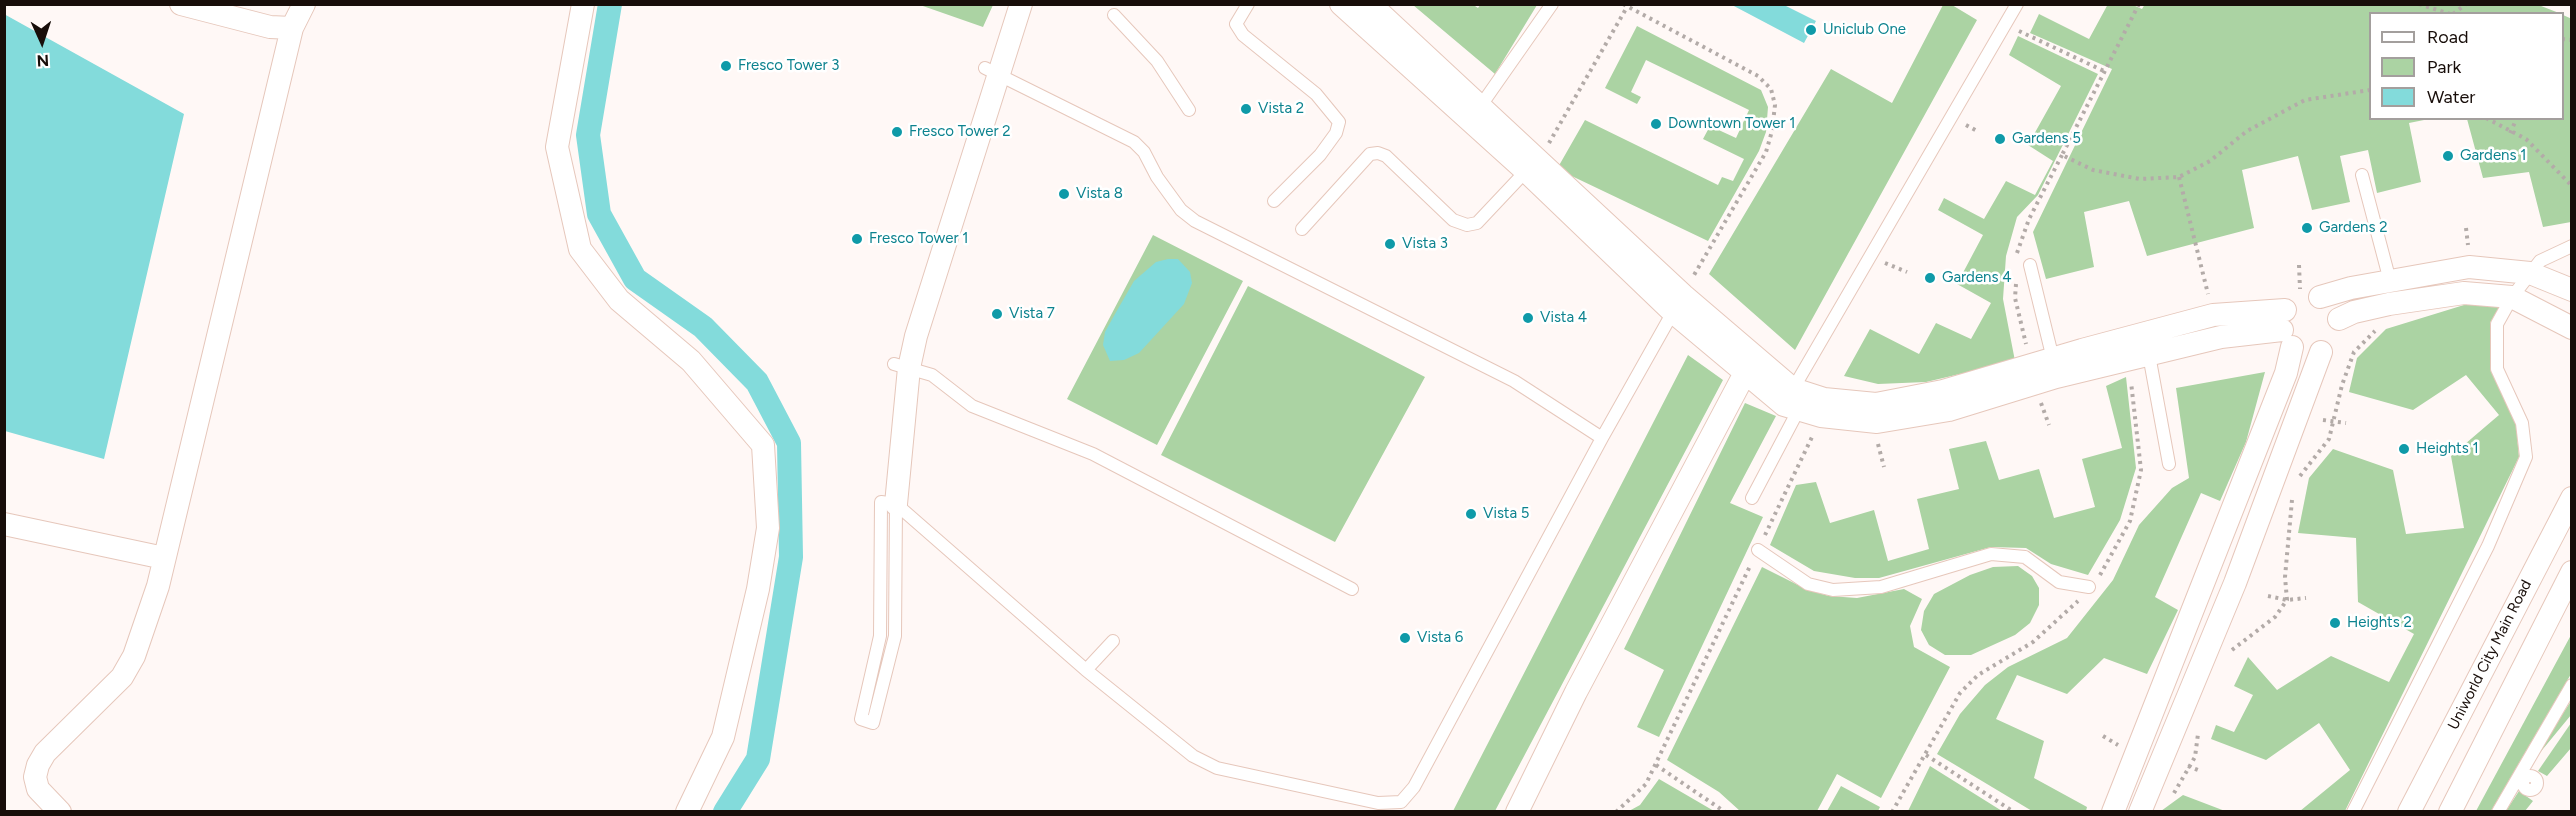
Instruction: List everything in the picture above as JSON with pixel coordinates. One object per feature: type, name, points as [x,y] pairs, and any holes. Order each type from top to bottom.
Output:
[{"type":"street","points":[[181,4],[270,27],[292,28]]},
{"type":"street","points":[[60,812],[38,789],[35,777],[38,765],[45,753],[122,677],[134,656],[164,558],[292,28],[304,4]]},
{"type":"street","points":[[583,4],[557,147],[580,249],[619,300],[690,361],[763,445],[768,528],[758,589],[723,737],[687,812]]},
{"type":"street","points":[[888,503],[901,366],[991,70],[1007,4]]},
{"type":"street","points":[[991,70],[1021,4]]},
{"type":"street","points":[[1341,4],[1475,114],[1533,165],[1678,304],[1745,373],[1784,405],[1796,399],[1876,404],[1943,391],[2213,315],[2286,329],[2301,352],[2321,352]]},
{"type":"street","points":[[1370,4],[1475,114]]},
{"type":"street","points":[[2113,812],[2283,382],[2286,329],[2300,297],[2320,297],[2351,288],[2469,267],[2530,273],[2571,290]]},
{"type":"street","points":[[2339,319],[2354,312],[2389,304],[2455,295],[2512,297],[2571,328]]},
{"type":"street","points":[[2140,812],[2235,583],[2321,352],[2336,339],[2339,319],[2329,302],[2320,297]]},
{"type":"street","points":[[1678,304],[1796,399],[1821,416],[1877,422],[1949,410],[2056,377],[2221,337],[2286,329]]},
{"type":"street","points":[[1517,812],[1576,692],[1745,373]]},
{"type":"street","name":"Uniworld City Main Road","points":[[2409,812],[2571,498]]},
{"type":"street","points":[[4,524],[164,558]]},
{"type":"street","points":[[2450,812],[2571,572]]},
{"type":"street","points":[[2451,731],[2483,747]]},
{"type":"lane","points":[[1248,4],[1236,24],[1244,35],[1316,94],[1339,122],[1336,133],[1320,155],[1274,201]]},
{"type":"lane","points":[[1475,114],[1552,4]]},
{"type":"lane","points":[[1752,498],[1796,399],[2017,4]]},
{"type":"lane","points":[[1114,15],[1157,61],[1189,110]]},
{"type":"lane","points":[[991,70],[1134,142],[1144,152],[1157,177],[1181,210],[1195,221],[1514,381],[1602,438]]},
{"type":"lane","points":[[1302,229],[1370,154],[1378,153],[1386,156],[1453,220],[1467,225],[1477,223],[1533,165]]},
{"type":"lane","points":[[2362,175],[2390,281]]},
{"type":"lane","points":[[2353,812],[2487,546],[2526,457],[2522,423],[2497,369],[2497,324],[2512,297],[2540,261],[2571,246]]},
{"type":"lane","points":[[2030,265],[2052,359]]},
{"type":"lane","points":[[888,503],[1086,670],[1193,756],[1217,768],[1378,803],[1401,802],[1414,787],[1602,438],[1678,304]]},
{"type":"lane","points":[[2138,358],[2169,464]]},
{"type":"lane","points":[[901,366],[932,375],[972,406],[1092,454],[1352,589]]},
{"type":"lane","points":[[867,721],[880,636],[888,503]]},
{"type":"lane","points":[[1758,550],[1808,584],[1833,590],[1881,586],[1991,554],[2025,557],[2059,582],[2089,587]]},
{"type":"lane","points":[[1086,670],[1113,641]]},
{"type":"lane","points":[[2498,812],[2521,778],[2571,685]]},
{"type":"lane","points":[[2521,778],[2529,775],[2534,777],[2539,789]]},
{"type":"path","points":[[2139,4],[2106,72],[2061,155],[2093,170],[2140,179],[2179,177],[2211,161],[2247,132],[2305,100],[2369,90]]},
{"type":"path","points":[[2419,4],[2445,12]]},
{"type":"path","points":[[1533,165],[1625,6],[1758,76],[1771,89],[1775,105],[1772,131],[1766,152],[1678,304]]},
{"type":"path","points":[[2007,25],[2106,72]]},
{"type":"path","points":[[2489,120],[2510,133],[2526,139],[2571,186]]},
{"type":"path","points":[[2510,133],[2516,120]]},
{"type":"path","points":[[1967,125],[1979,132]]},
{"type":"path","points":[[2179,177],[2213,315]]},
{"type":"path","points":[[2466,228],[2468,248]]},
{"type":"path","points":[[1892,265],[1907,272]]},
{"type":"path","points":[[2298,265],[2299,280]]},
{"type":"path","points":[[2296,482],[2329,439],[2354,352],[2382,323]]},
{"type":"path","points":[[1892,812],[1960,693],[1978,675],[2033,642],[2070,610],[2106,568],[2130,521],[2141,470],[2138,358]]},
{"type":"path","points":[[2042,407],[2049,425]]},
{"type":"path","points":[[1616,812],[1646,784],[1656,765],[1821,416]]},
{"type":"path","points":[[2323,420],[2346,423]]},
{"type":"path","points":[[1878,443],[1884,467]]},
{"type":"path","points":[[2228,654],[2275,617],[2286,600],[2285,577],[2289,514],[2294,492]]},
{"type":"path","points":[[2268,596],[2286,600],[2306,598]]},
{"type":"path","points":[[2171,798],[2195,757],[2197,726]]},
{"type":"path","points":[[2103,736],[2115,743]]},
{"type":"path","points":[[1926,755],[2014,812]]},
{"type":"path","points":[[2182,763],[2198,770]]},
{"type":"path","points":[[1656,765],[1725,812]]},
{"type":"green space","points":[[1472,4],[1478,8],[1480,5],[1537,5],[1495,74],[1413,5]]},
{"type":"green space","points":[[2108,4],[2133,5],[2142,9],[2145,4],[2536,4],[2556,12],[2369,12],[2369,120],[2424,120],[2409,123],[2421,182],[2377,193],[2368,150],[2340,156],[2350,202],[2312,210],[2298,156],[2242,170],[2254,228],[2147,256],[2129,201],[2084,212],[2094,267],[2046,279],[2033,232],[2112,69],[2030,33],[2039,14],[2089,39]]},
{"type":"green space","points":[[920,5],[993,5],[983,27]]},
{"type":"green space","points":[[1943,5],[1952,5],[1977,20],[1795,350],[1709,274],[1831,69],[1892,103]]},
{"type":"green space","points":[[2564,15],[2572,19],[2571,222],[2543,227],[2529,172],[2483,178],[2467,120],[2564,120]]},
{"type":"green space","points":[[1637,26],[1761,90],[1768,107],[1766,132],[1759,151],[1708,241],[1557,169],[1585,120],[1718,185],[1722,177],[1733,181],[1744,159],[1703,139],[1710,126],[1736,138],[1749,110],[1646,60],[1631,92],[1641,97],[1637,104],[1605,88]]},
{"type":"green space","points":[[2018,36],[2098,74],[2038,195],[2017,217],[2006,256],[2003,299],[2015,361],[1926,382],[1878,384],[1844,376],[1870,329],[1919,354],[1936,323],[1971,339],[1991,303],[1957,284],[1983,235],[1938,210],[1944,198],[1984,219],[2006,181],[2035,195],[2053,161],[2028,145],[2061,86],[2009,55]]},
{"type":"green space","points":[[1153,235],[1243,281],[1157,445],[1067,399]]},
{"type":"green space","points":[[1248,286],[1425,377],[1335,542],[1161,455]]},
{"type":"green space","points":[[2477,301],[2501,304],[2490,323],[2491,370],[2516,424],[2519,457],[2345,811],[2300,811],[2350,770],[2319,723],[2266,760],[2211,739],[2216,725],[2234,732],[2253,695],[2234,686],[2248,657],[2277,690],[2331,656],[2389,682],[2414,634],[2358,602],[2356,538],[2298,533],[2309,478],[2333,449],[2393,470],[2406,534],[2464,528],[2451,456],[2499,415],[2466,375],[2413,410],[2349,392],[2357,358],[2386,329]]},
{"type":"green space","points":[[1688,355],[1723,380],[1495,811],[1453,811]]},
{"type":"green space","points":[[2265,372],[2246,442],[2220,501],[2201,493],[2155,597],[2178,610],[2147,674],[2104,658],[2067,694],[2017,675],[1996,719],[2044,741],[2034,778],[2087,807],[2086,811],[2032,811],[1937,754],[1960,714],[1985,685],[2008,667],[2067,638],[2113,580],[2139,525],[2172,488],[2189,478],[2176,388]]},
{"type":"green space","points":[[2126,377],[2136,468],[2120,520],[2088,575],[2051,564],[2026,548],[1991,547],[1879,578],[1855,578],[1814,571],[1770,545],[1796,485],[1816,482],[1830,523],[1874,510],[1888,561],[1929,549],[1917,499],[1959,489],[1949,449],[1986,441],[1999,480],[2039,469],[2054,518],[2095,507],[2082,459],[2122,448],[2106,386]]},
{"type":"green space","points":[[1745,403],[1776,416],[1730,503],[1763,517],[1659,737],[1637,727],[1664,670],[1624,649]]},
{"type":"green space","points":[[2018,566],[2032,576],[2039,588],[2039,605],[2030,623],[2015,635],[1971,655],[1945,655],[1929,645],[1921,630],[1924,611],[1934,594],[1970,575],[1993,567]]},
{"type":"green space","points":[[1762,567],[1808,590],[1829,596],[1857,598],[1904,589],[1922,599],[1910,626],[1914,647],[1950,667],[1881,798],[1837,774],[1817,811],[1740,811],[1719,792],[1667,760]]},
{"type":"green space","points":[[2571,635],[2571,674],[2491,811],[2476,811]]},
{"type":"green space","points":[[2571,701],[2571,715],[2538,755],[2562,715]]},
{"type":"green space","points":[[2571,723],[2571,748],[2547,776],[2538,771]]},
{"type":"green space","points":[[1930,766],[2002,811],[1908,811]]},
{"type":"green space","points":[[1659,779],[1714,811],[1629,811],[1640,805]]},
{"type":"green space","points":[[1841,786],[1880,807],[1878,811],[1827,811]]},
{"type":"green space","points":[[2519,791],[2533,801],[2525,811],[2506,811]]},
{"type":"green space","points":[[2183,795],[2225,811],[2161,811]]},
{"type":"water","points":[[1732,5],[1784,5],[1816,21],[1804,43]]},
{"type":"water","points":[[4,14],[184,114],[104,459],[5,431]]},
{"type":"water","points":[[1178,259],[1190,272],[1192,283],[1184,304],[1139,353],[1124,360],[1110,361],[1103,345],[1105,332],[1115,314],[1134,281],[1156,262]]},
{"type":"waterway","points":[[610,4],[588,135],[599,214],[635,279],[703,327],[757,382],[789,443],[791,557],[758,759],[725,812]]},
{"type":"place","name":"Uniclub One","points":[[1811,30]]},
{"type":"place","name":"Fresco Tower 3","points":[[726,66]]},
{"type":"place","name":"Vista 2","points":[[1246,109]]},
{"type":"place","name":"Downtown Tower 1","points":[[1656,124]]},
{"type":"place","name":"Fresco Tower 2","points":[[897,132]]},
{"type":"place","name":"Gardens 5","points":[[2000,139]]},
{"type":"place","name":"Gardens 1","points":[[2448,156]]},
{"type":"place","name":"Vista 8","points":[[1064,194]]},
{"type":"place","name":"Gardens 2","points":[[2307,228]]},
{"type":"place","name":"Fresco Tower 1","points":[[857,239]]},
{"type":"place","name":"Vista 3","points":[[1390,244]]},
{"type":"place","name":"Gardens 4","points":[[1930,278]]},
{"type":"place","name":"Vista 7","points":[[997,314]]},
{"type":"place","name":"Vista 4","points":[[1528,318]]},
{"type":"place","name":"Heights 1","points":[[2404,449]]},
{"type":"place","name":"Vista 5","points":[[1471,514]]},
{"type":"place","name":"Heights 2","points":[[2335,623]]},
{"type":"place","name":"Vista 6","points":[[1405,638]]}]
